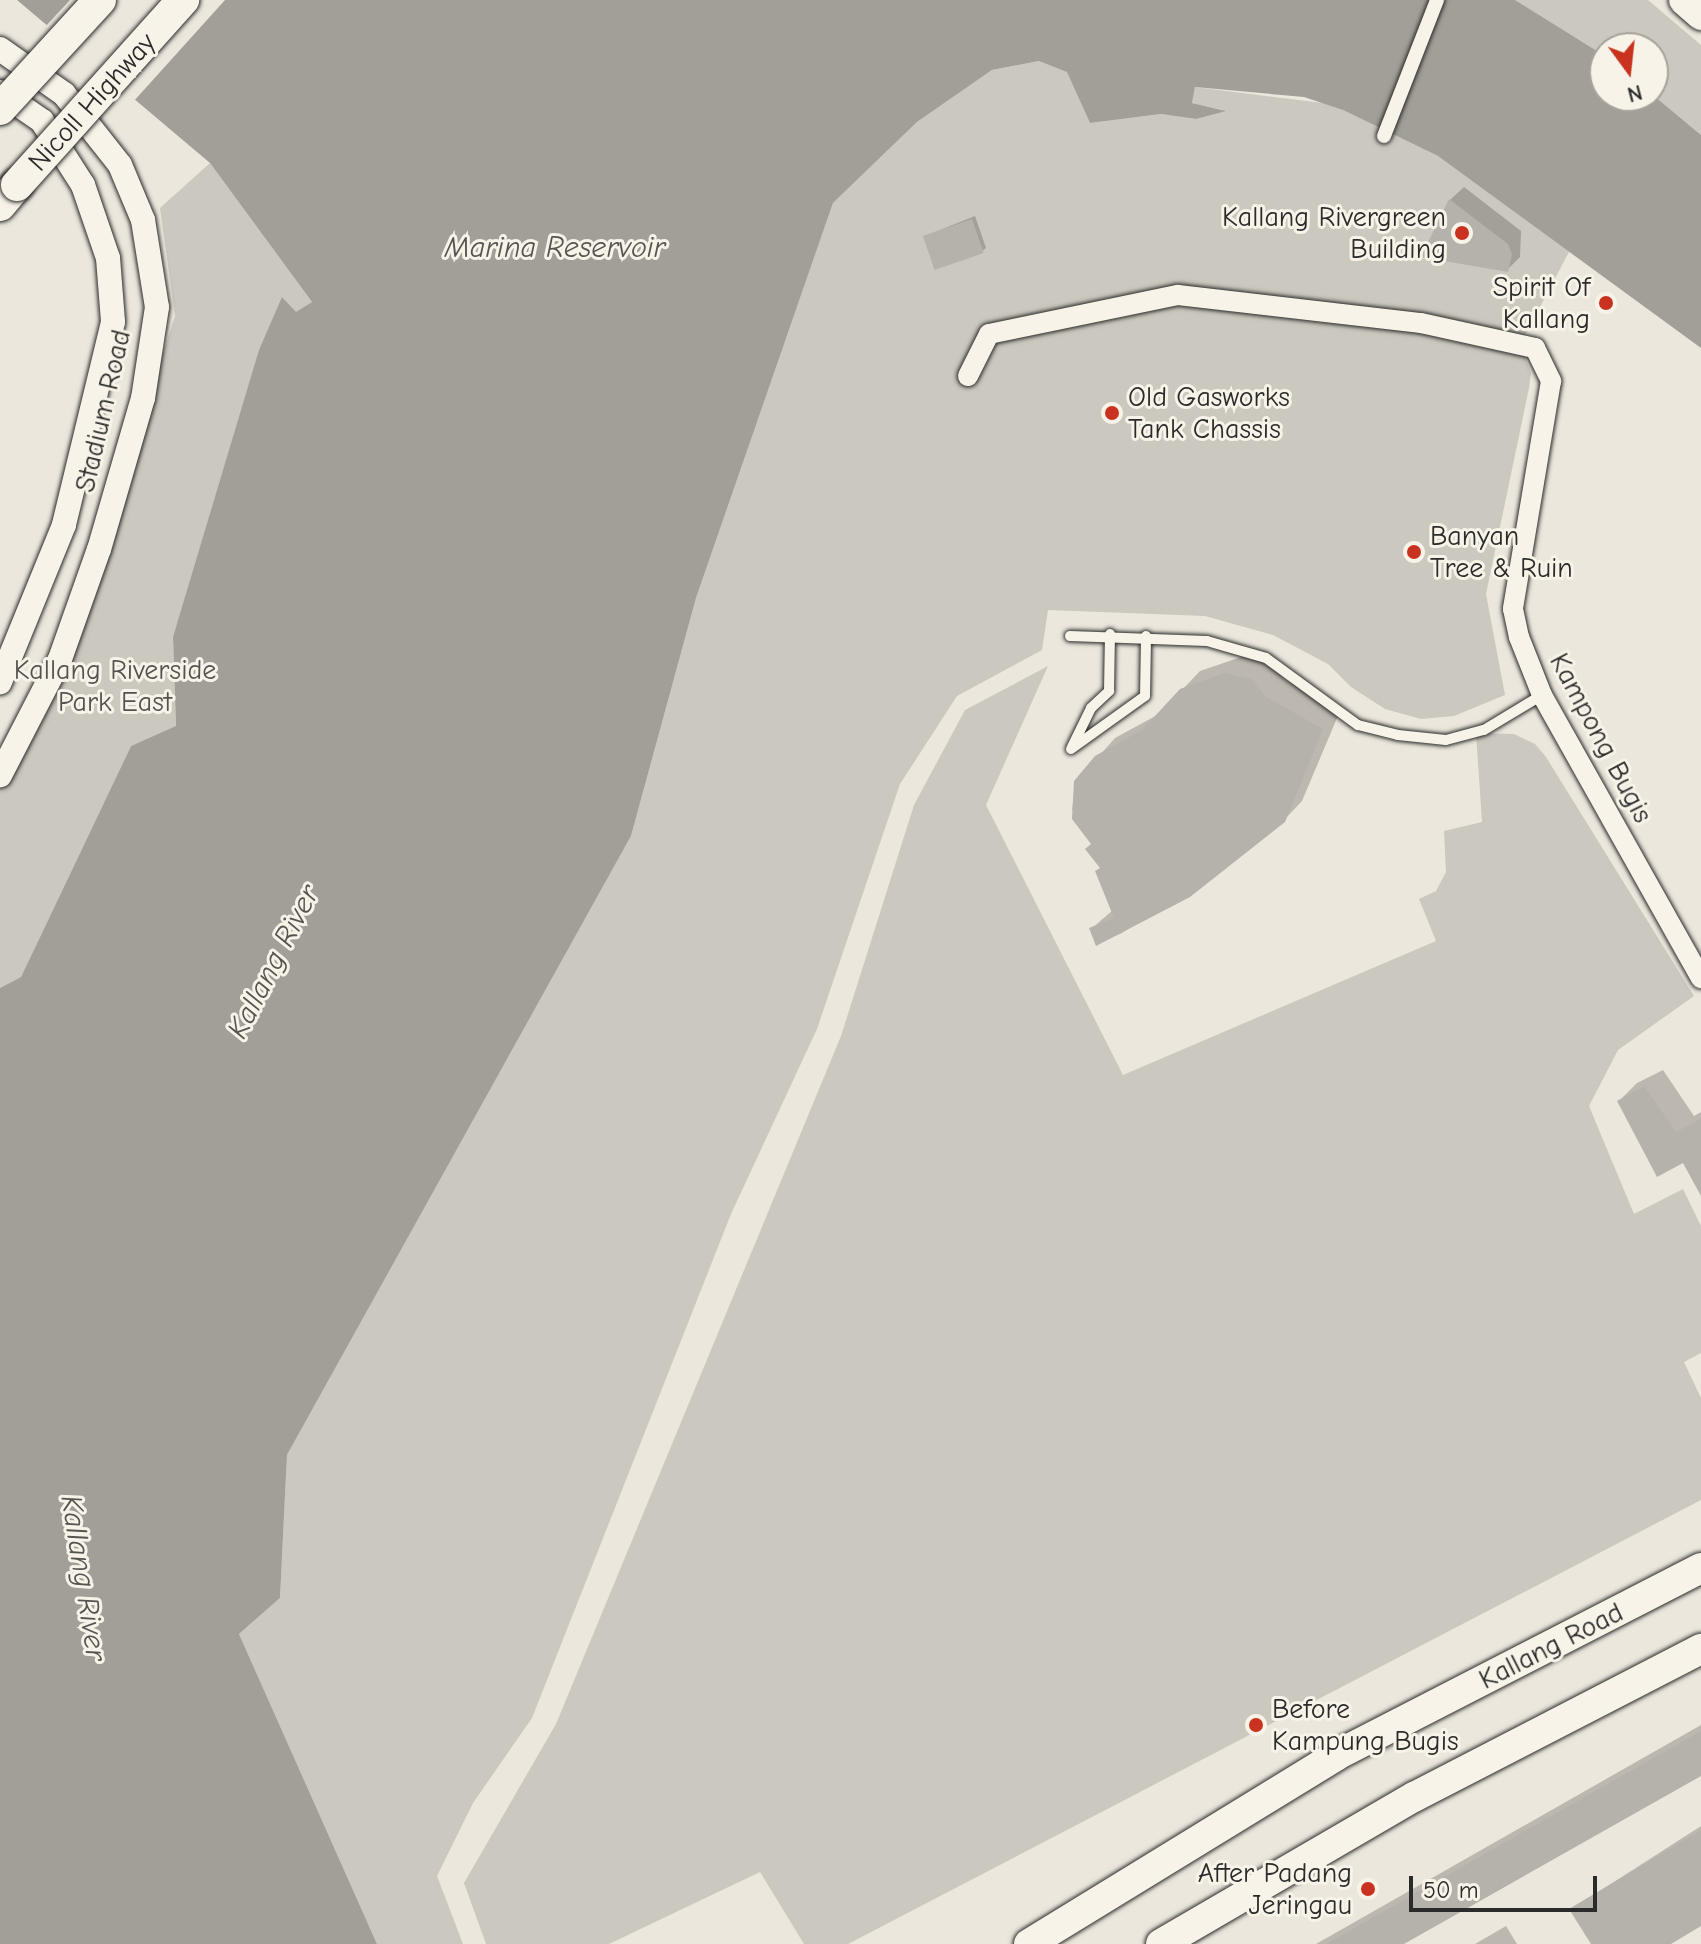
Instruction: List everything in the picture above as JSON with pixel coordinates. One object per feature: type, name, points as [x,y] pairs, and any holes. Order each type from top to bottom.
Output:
[{"type":"highway","points":[[0,109],[100,0]]},
{"type":"highway","name":"Nicoll Highway","points":[[0,205],[183,0]]},
{"type":"main road","points":[[1684,0],[1701,15]]},
{"type":"main road","name":"Kallang Road","points":[[1029,1944],[1337,1755],[1701,1568]]},
{"type":"main road","points":[[1161,1944],[1414,1797],[1701,1649]]},
{"type":"street","points":[[1384,136],[1437,0]]},
{"type":"street","name":"Stadium Road","points":[[0,49],[64,94],[120,165],[143,220],[157,307],[143,398],[99,549],[60,659],[0,775]]},
{"type":"street","name":"Stadium Road","points":[[0,92],[42,121],[83,185],[108,258],[113,322],[64,525],[0,682]]},
{"type":"street","name":"Kampong Bugis","points":[[968,376],[989,334],[1178,295],[1421,323],[1535,348],[1551,381],[1513,609],[1542,695],[1701,978]]},
{"type":"lane","points":[[1070,636],[1110,634],[1207,641],[1266,658],[1358,725],[1398,735],[1446,740],[1484,730],[1542,695]]},
{"type":"lane","points":[[1110,634],[1109,691],[1091,708],[1071,749],[1145,696],[1146,636]]},
{"type":"green space","points":[[1515,0],[1648,0],[1701,45],[1701,135],[1669,108],[1669,32],[1589,32],[1589,46]]},
{"type":"green space","points":[[1040,61],[1068,72],[1090,123],[1161,114],[1196,119],[1223,110],[1192,103],[1195,87],[1331,104],[1438,156],[1570,250],[1520,345],[1531,373],[1529,388],[1486,594],[1505,695],[1454,716],[1421,719],[1385,709],[1351,687],[1328,664],[1273,635],[1205,616],[1048,610],[1042,650],[957,696],[900,784],[817,1029],[731,1214],[532,1718],[473,1803],[437,1876],[463,1944],[377,1944],[239,1634],[280,1598],[287,1455],[631,836],[696,598],[833,203],[917,122],[992,70]]},
{"type":"green space","name":"Kallang Riverside Park East","points":[[210,163],[312,302],[296,313],[283,298],[173,637],[176,727],[131,746],[21,977],[0,988],[0,775],[138,432],[175,316],[160,208]]},
{"type":"green space","points":[[1048,666],[986,805],[1123,1075],[1436,941],[1419,899],[1436,891],[1446,872],[1444,831],[1482,822],[1476,733],[1514,734],[1535,744],[1546,757],[1694,996],[1618,1050],[1589,1106],[1634,1214],[1683,1189],[1701,1226],[1701,1353],[1684,1362],[1701,1398],[1701,1500],[848,1944],[804,1944],[760,1872],[609,1944],[486,1944],[464,1883],[556,1724],[841,1036],[914,805],[965,710]]},
{"type":"water","name":"Marina Reservoir","points":[[17,0],[1515,0],[1589,46],[1589,112],[1669,112],[1669,108],[1701,135],[1701,348],[1438,156],[1343,110],[1304,97],[1195,87],[1192,103],[1226,111],[1196,119],[1161,114],[1090,123],[1067,72],[1039,61],[992,70],[917,122],[833,203],[696,598],[631,836],[287,1455],[280,1598],[239,1634],[377,1944],[0,1944],[0,988],[21,977],[131,746],[176,726],[173,637],[259,350],[282,297],[296,312],[312,302],[210,163]]},
{"type":"pier","points":[[70,0],[225,0],[133,102],[44,28]]},
{"type":"building","name":"Kallang Rivergreen Building","points":[[1449,199],[1508,244],[1512,254],[1508,272],[1421,257]]},
{"type":"building","points":[[972,219],[984,253],[935,270],[923,236]]},
{"type":"building","points":[[1224,673],[1251,679],[1266,697],[1323,729],[1285,822],[1190,897],[1096,946],[1089,928],[1114,918],[1095,871],[1100,868],[1085,849],[1091,844],[1072,819],[1074,781],[1095,756],[1142,730],[1180,689]]},
{"type":"building","points":[[1644,1086],[1676,1132],[1701,1119],[1701,1196],[1683,1163],[1657,1177],[1617,1101]]},
{"type":"building","points":[[1701,1731],[1701,1776],[1404,1944],[1326,1944]]},
{"type":"building","points":[[1701,1830],[1701,1926],[1671,1944],[1591,1944],[1569,1909]]},
{"type":"place","name":"Kallang Rivergreen Building","points":[[1462,233]]},
{"type":"place","name":"Spirit Of Kallang","points":[[1606,303]]},
{"type":"place","name":"Old Gasworks Tank Chassis","points":[[1112,413]]},
{"type":"place","name":"Banyan Tree & Ruin","points":[[1414,552]]},
{"type":"place","name":"Before Kampung Bugis","points":[[1256,1725]]},
{"type":"place","name":"After Padang Jeringau","points":[[1368,1889]]},
{"type":"water label","name":"Kallang River","points":[[274,962]]},
{"type":"water label","name":"Kallang River","points":[[83,1578]]}]
